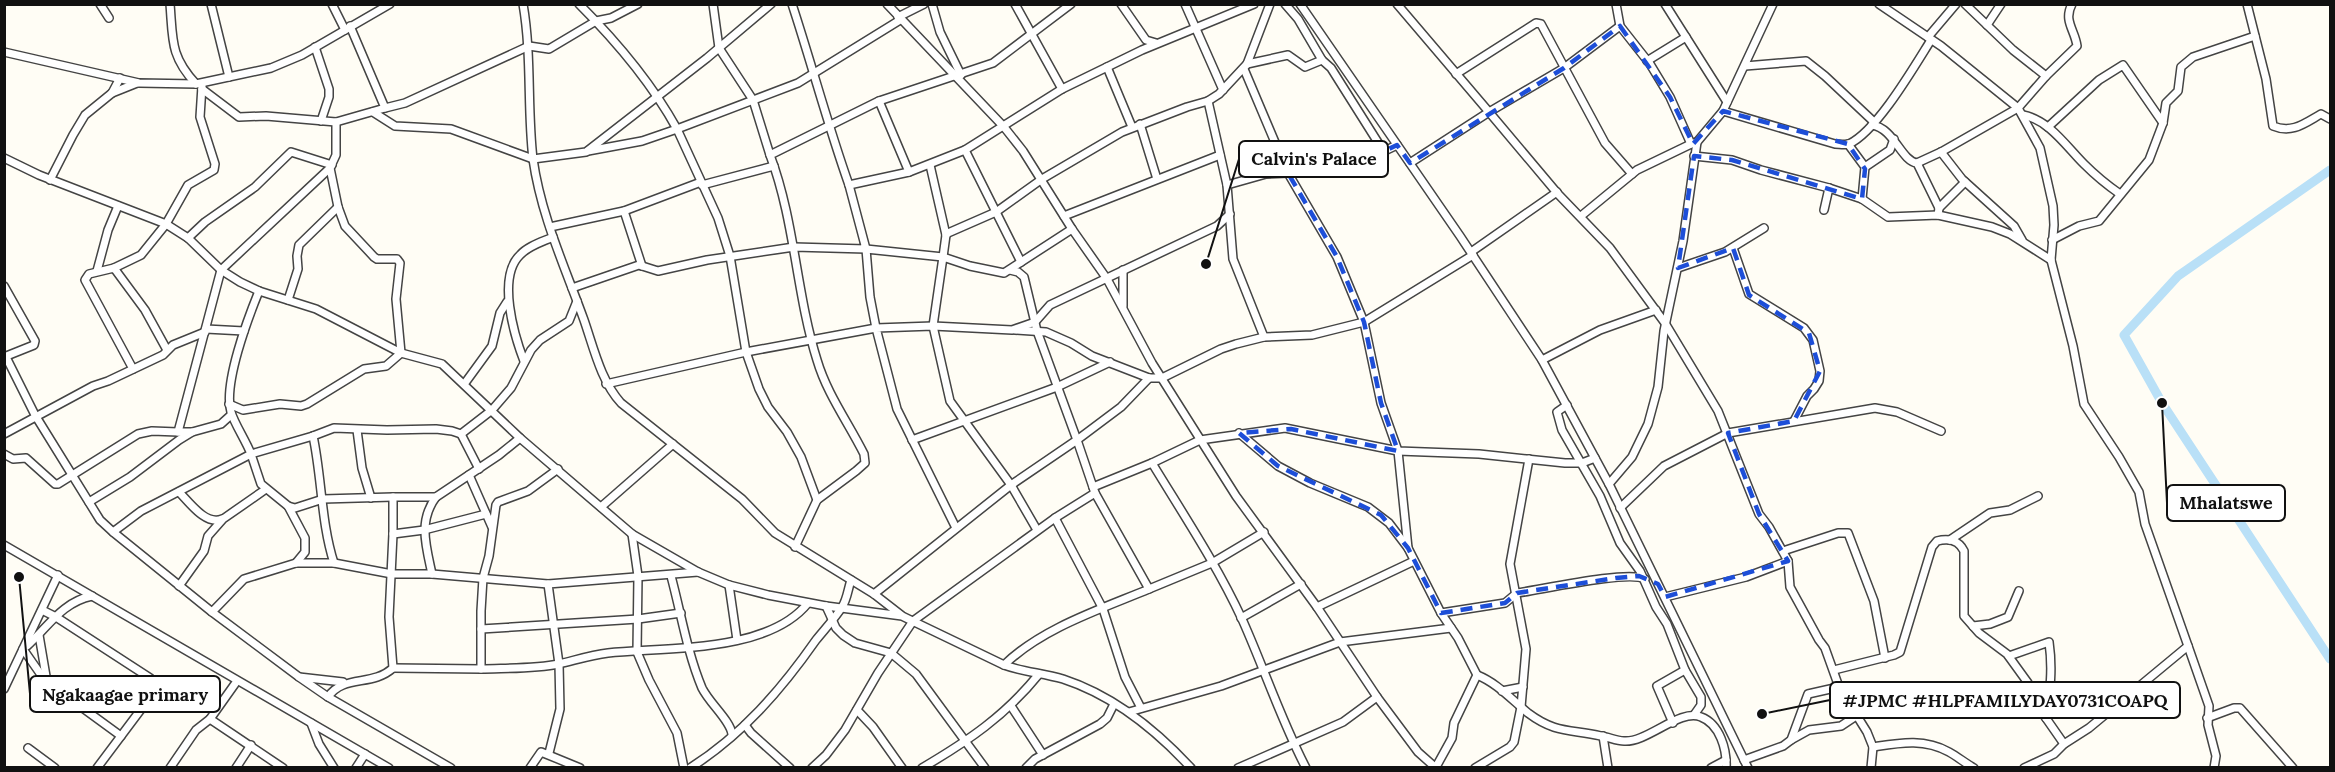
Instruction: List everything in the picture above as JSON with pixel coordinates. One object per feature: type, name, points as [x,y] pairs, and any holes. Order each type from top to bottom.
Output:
[{"type":"street","points":[[100,4],[109,18]]},
{"type":"street","points":[[170,4],[176,56],[200,86],[239,117],[266,116],[336,122],[405,103],[529,46],[549,48],[596,21],[611,18],[634,5]]},
{"type":"street","points":[[211,4],[229,78]]},
{"type":"street","points":[[332,4],[348,28],[386,108]]},
{"type":"street","points":[[4,52],[139,83],[200,86],[271,68],[315,47],[390,4]]},
{"type":"street","points":[[523,4],[529,46],[533,159],[540,198],[606,384],[621,403],[742,499],[775,534],[795,547],[874,594],[913,621],[1004,665],[1062,679],[1129,712],[1175,751],[1191,768]]},
{"type":"street","points":[[579,4],[614,40],[658,95],[676,129],[718,218],[730,256],[746,352],[764,400],[788,432],[817,500]]},
{"type":"street","points":[[712,4],[719,48],[753,100],[774,166],[794,247],[811,339],[826,385],[864,454],[865,462],[856,471],[817,500],[795,547]]},
{"type":"street","points":[[586,152],[719,48],[771,4]]},
{"type":"street","points":[[792,4],[849,185],[866,249],[870,297],[876,328],[897,409],[956,528]]},
{"type":"street","points":[[887,4],[958,76],[1004,127],[1042,178],[1072,229],[1107,279],[1162,378],[1236,496],[1301,584],[1377,697],[1418,752],[1436,767],[1452,738],[1454,723],[1477,675]]},
{"type":"street","points":[[373,112],[395,126],[451,129],[533,159],[586,152],[642,141],[798,83],[924,4]]},
{"type":"street","points":[[932,4],[940,32],[958,76]]},
{"type":"street","points":[[1015,4],[1062,89]]},
{"type":"street","points":[[770,155],[879,101],[993,63],[1071,4]]},
{"type":"street","points":[[1121,4],[1146,40],[1157,43]]},
{"type":"street","points":[[1185,4],[1224,90]]},
{"type":"street","points":[[849,185],[909,172],[965,150],[1062,89],[1157,43],[1254,4]]},
{"type":"street","points":[[946,235],[996,212],[1042,178],[1132,128],[1208,101],[1224,90],[1245,67],[1270,4]]},
{"type":"street","points":[[1285,4],[1298,19],[1322,60],[1331,68],[1384,152]]},
{"type":"street","points":[[1300,4],[1472,253],[1542,360],[1609,484],[1746,764],[1809,730],[1841,726],[1856,716]]},
{"type":"street","points":[[1397,4],[1557,192],[1610,248],[1665,323],[1718,411],[1759,514],[1788,561],[1790,587],[1825,648],[1839,687],[1856,716],[1877,768]]},
{"type":"street","points":[[1609,484],[1632,457],[1648,424],[1658,387],[1665,323],[1678,268],[1694,156],[1694,143],[1670,97],[1647,61],[1620,26],[1616,4]]},
{"type":"street","points":[[1665,4],[1727,102]]},
{"type":"street","points":[[1581,216],[1632,174],[1694,143],[1723,111],[1773,4]]},
{"type":"street","points":[[1879,4],[1929,39],[2018,108],[2040,148],[2053,206],[2051,260],[2073,346],[2084,405],[2139,492],[2145,525],[2209,706],[2207,718],[2216,756],[2214,768]]},
{"type":"street","points":[[1723,111],[1835,144],[1848,144],[1873,124],[1898,92],[1929,39],[1956,4]]},
{"type":"street","points":[[1965,4],[2013,50],[2046,76]]},
{"type":"street","points":[[1987,25],[2001,4]]},
{"type":"street","points":[[1917,163],[1941,152],[2018,108],[2077,46],[2068,22],[2068,13],[2072,4]]},
{"type":"street","points":[[2247,4],[2265,79],[2273,126],[2287,129],[2301,127],[2321,114],[2331,119]]},
{"type":"street","points":[[1456,74],[1539,23],[1544,26],[1605,143],[1632,174]]},
{"type":"street","points":[[1410,163],[1489,112],[1564,68],[1620,26]]},
{"type":"street","points":[[2052,240],[2079,226],[2099,221],[2149,160],[2163,123],[2166,103],[2177,93],[2181,67],[2187,61],[2203,53],[2255,36]]},
{"type":"street","points":[[1647,61],[1686,37]]},
{"type":"street","points":[[315,47],[329,88],[329,97],[321,121]]},
{"type":"street","points":[[1245,67],[1288,55],[1305,67],[1322,60]]},
{"type":"street","points":[[1744,66],[1806,61],[1873,124],[1894,139],[1910,160],[1917,163],[1939,212]]},
{"type":"street","points":[[2049,127],[2099,80],[2122,65],[2163,123]]},
{"type":"street","points":[[1107,67],[1132,128]]},
{"type":"street","points":[[1245,67],[1288,173],[1336,257],[1364,322],[1381,403],[1398,451],[1408,548]]},
{"type":"street","points":[[112,93],[120,78]]},
{"type":"street","points":[[50,180],[85,115],[112,93],[139,83]]},
{"type":"street","points":[[133,369],[85,280],[89,274],[114,268],[141,255],[166,224],[188,185],[211,173],[215,167],[200,117],[200,86]]},
{"type":"street","points":[[879,101],[909,172]]},
{"type":"street","points":[[1208,101],[1227,185],[1233,259],[1264,337]]},
{"type":"street","points":[[2023,115],[2031,116],[2049,127],[2086,166],[2120,194]]},
{"type":"street","points":[[178,432],[221,270],[331,166],[336,155],[336,122]]},
{"type":"street","points":[[1140,124],[1157,179]]},
{"type":"street","points":[[1865,167],[1890,150],[1894,139]]},
{"type":"street","points":[[1848,144],[1865,167],[1862,199]]},
{"type":"street","points":[[1227,185],[1266,174],[1288,173],[1336,160],[1374,156],[1397,145]]},
{"type":"street","points":[[965,150],[1021,262]]},
{"type":"street","points":[[188,238],[255,186],[291,152],[331,166]]},
{"type":"street","points":[[1941,152],[1965,182],[2014,226],[2024,242]]},
{"type":"street","points":[[1064,216],[1221,155]]},
{"type":"street","points":[[1694,156],[1732,160],[1829,188],[1862,199],[1888,217],[1939,212],[2002,230],[2051,260]]},
{"type":"street","points":[[4,158],[50,180],[166,224],[188,238],[221,270],[259,291],[316,309],[401,353],[442,363],[520,438],[632,534],[698,572],[729,585],[808,603],[902,615]]},
{"type":"street","points":[[930,165],[946,235],[933,326],[950,401],[963,422],[1011,485],[1037,530]]},
{"type":"street","points":[[4,454],[13,459],[26,458],[55,484],[62,483],[138,434],[192,432],[221,424],[243,410],[280,404],[301,406],[364,369],[388,365],[401,353],[396,299],[399,260],[374,257],[345,226],[338,207],[331,166]]},
{"type":"street","points":[[550,227],[624,211],[702,184],[774,166]]},
{"type":"street","points":[[1939,212],[1965,182]]},
{"type":"street","points":[[1824,210],[1829,188]]},
{"type":"street","points":[[606,384],[811,339],[876,328],[933,326],[1037,331],[1056,336],[1092,356],[1149,378],[1162,378],[1221,349],[1264,337],[1304,337],[1364,322],[1472,253],[1557,192]]},
{"type":"street","points":[[97,271],[104,241],[118,206]]},
{"type":"street","points":[[288,300],[297,269],[299,245],[338,207]]},
{"type":"street","points":[[624,211],[642,266]]},
{"type":"street","points":[[1012,330],[1035,322],[1050,305],[1217,226],[1230,214]]},
{"type":"street","points":[[1678,268],[1733,248],[1764,228]]},
{"type":"street","points":[[572,288],[639,265],[658,271],[730,256],[794,247],[866,249],[943,257],[998,273],[1010,270],[1072,229]]},
{"type":"street","points":[[465,383],[492,346],[501,313],[507,302],[515,261],[520,254],[553,237]]},
{"type":"street","points":[[1733,248],[1749,294],[1804,328],[1813,340],[1820,371],[1819,381],[1807,396],[1794,421]]},
{"type":"street","points":[[114,268],[145,310],[167,350]]},
{"type":"street","points":[[1010,270],[1024,277],[1037,331],[1094,490],[1149,589]]},
{"type":"street","points":[[1122,308],[1124,270]]},
{"type":"street","points":[[4,286],[35,341],[34,345],[5,357],[35,415],[100,520],[179,586],[299,677],[328,697],[451,768]]},
{"type":"street","points":[[259,291],[244,331],[229,404],[251,454],[261,484],[288,506],[306,542],[303,555],[296,563]]},
{"type":"street","points":[[460,434],[492,410],[511,388],[531,350],[540,340],[569,321],[577,301]]},
{"type":"street","points":[[507,302],[524,361]]},
{"type":"street","points":[[1542,360],[1600,330],[1656,310]]},
{"type":"street","points":[[4,434],[35,415],[93,386],[163,355],[172,345],[206,331],[244,331]]},
{"type":"street","points":[[912,440],[1057,387],[1110,362]]},
{"type":"street","points":[[874,594],[1011,485],[1121,407],[1149,378]]},
{"type":"street","points":[[229,404],[243,410]]},
{"type":"street","points":[[1567,405],[1559,408],[1558,418],[1562,430],[1600,496],[1620,543],[1643,578],[1656,608],[1667,624],[1685,670],[1702,701],[1694,715]]},
{"type":"street","points":[[1620,508],[1664,466],[1728,433],[1875,408],[1897,412],[1941,431]]},
{"type":"street","points":[[113,532],[141,511],[251,454],[334,428],[446,429],[460,434],[479,469]]},
{"type":"street","points":[[812,768],[826,755],[845,730],[913,621],[1094,490],[1200,440],[1291,429],[1398,451],[1479,454],[1580,463],[1595,458]]},
{"type":"street","points":[[357,430],[362,468],[371,498]]},
{"type":"street","points":[[161,432],[174,444]]},
{"type":"street","points":[[89,502],[130,477],[192,432]]},
{"type":"street","points":[[1239,434],[1278,466],[1381,515],[1408,548],[1441,613],[1477,675],[1489,680],[1521,707],[1552,727],[1630,741],[1694,715],[1706,719],[1715,729],[1724,746],[1726,764],[1711,768]]},
{"type":"street","points":[[313,436],[327,538],[334,563]]},
{"type":"street","points":[[432,574],[424,530],[427,511],[436,497],[479,469],[520,438]]},
{"type":"street","points":[[601,507],[673,444]]},
{"type":"street","points":[[1475,768],[1510,747],[1514,742],[1521,707],[1526,649],[1510,564],[1529,459]]},
{"type":"street","points":[[1152,463],[1212,562],[1241,618],[1306,768]]},
{"type":"street","points":[[481,669],[483,578],[489,556],[496,504],[528,491],[558,469]]},
{"type":"street","points":[[469,475],[492,528]]},
{"type":"street","points":[[179,586],[204,551],[208,536],[223,519],[266,489]]},
{"type":"street","points":[[179,492],[202,515],[215,521],[223,519]]},
{"type":"street","points":[[1950,540],[1990,513],[2010,510],[2038,496]]},
{"type":"street","points":[[393,497],[389,617],[393,668]]},
{"type":"street","points":[[288,506],[297,507],[323,499],[436,497]]},
{"type":"street","points":[[393,534],[424,530],[486,514]]},
{"type":"street","points":[[1055,518],[1103,609],[1125,677],[1141,708]]},
{"type":"street","points":[[1004,665],[1014,655],[1040,639],[1212,562],[1264,532]]},
{"type":"street","points":[[1783,551],[1838,533],[1848,533],[1874,601],[1885,658]]},
{"type":"street","points":[[632,534],[638,576],[637,652],[677,733],[684,768]]},
{"type":"street","points":[[1834,670],[1885,658],[1900,652],[1932,547],[1937,541],[1950,540],[1960,544],[1964,551],[1963,612],[1973,626],[2009,656],[2028,683],[2046,718],[2064,744]]},
{"type":"street","points":[[4,545],[389,768]]},
{"type":"street","points":[[1317,607],[1414,561]]},
{"type":"street","points":[[1665,597],[1746,577],[1788,561]]},
{"type":"street","points":[[212,612],[244,579],[296,563],[334,563],[392,574],[432,574],[548,584],[638,576],[671,576],[698,572]]},
{"type":"street","points":[[4,689],[58,575]]},
{"type":"street","points":[[671,576],[689,648],[703,690],[714,708],[730,725],[732,734]]},
{"type":"street","points":[[1441,613],[1505,603],[1517,593],[1616,578],[1643,578],[1651,582],[1656,581]]},
{"type":"street","points":[[690,768],[714,752],[745,725],[790,678],[843,607],[851,580]]},
{"type":"street","points":[[548,584],[559,664],[560,709],[549,753]]},
{"type":"street","points":[[1241,618],[1301,584]]},
{"type":"street","points":[[729,585],[737,640]]},
{"type":"street","points":[[1973,626],[1990,624],[2008,617],[2019,591]]},
{"type":"street","points":[[24,648],[74,601],[92,596]]},
{"type":"street","points":[[328,697],[335,687],[368,680],[393,668],[517,668],[559,664],[587,656],[689,648],[737,640],[795,618],[808,603]]},
{"type":"street","points":[[826,606],[836,628],[855,643],[891,653],[916,674],[986,768]]},
{"type":"street","points":[[42,610],[150,678],[154,683],[150,696],[97,768]]},
{"type":"street","points":[[481,629],[638,619],[681,613]]},
{"type":"street","points":[[1129,712],[1199,693],[1340,642],[1451,628]]},
{"type":"street","points":[[39,635],[47,682]]},
{"type":"street","points":[[2009,656],[2049,642],[2052,665],[2046,718]]},
{"type":"street","points":[[2024,768],[2032,762],[2049,758],[2188,646]]},
{"type":"street","points":[[24,648],[47,682],[121,736]]},
{"type":"street","points":[[1673,723],[1657,686],[1685,670]]},
{"type":"street","points":[[922,768],[966,741],[1011,706],[1039,674]]},
{"type":"street","points":[[299,677],[346,683]]},
{"type":"street","points":[[170,768],[196,730],[210,719],[237,681]]},
{"type":"street","points":[[1502,691],[1523,687]]},
{"type":"street","points":[[1791,740],[1808,694],[1839,687]]},
{"type":"street","points":[[1238,768],[1343,722],[1377,697]]},
{"type":"street","points":[[1026,768],[1043,755],[1100,724],[1107,718],[1114,704]]},
{"type":"street","points":[[1011,706],[1043,755]]},
{"type":"street","points":[[2207,718],[2240,708],[2293,768]]},
{"type":"street","points":[[857,710],[873,727],[902,768]]},
{"type":"street","points":[[210,719],[283,768]]},
{"type":"street","points":[[309,721],[319,744],[334,768]]},
{"type":"street","points":[[745,725],[789,768]]},
{"type":"street","points":[[1603,736],[1608,768]]},
{"type":"street","points":[[1872,751],[1898,743],[1928,743],[1948,751],[1974,768]]},
{"type":"street","points":[[236,768],[251,745]]},
{"type":"street","points":[[28,748],[56,768]]},
{"type":"street","points":[[1871,768],[1872,751]]},
{"type":"street","points":[[530,768],[539,753],[549,753],[580,768]]},
{"type":"street","points":[[356,768],[365,754]]},
{"type":"highlighted area","points":[[1620,26],[1670,97],[1693,144],[1723,111],[1848,144],[1865,169],[1862,199],[1732,160],[1694,156],[1678,268],[1733,248],[1749,295],[1809,333],[1820,371],[1794,421],[1728,433],[1759,514],[1788,561],[1665,597],[1658,584],[1639,576],[1616,578],[1517,593],[1505,603],[1441,613],[1408,548],[1381,515],[1278,466],[1239,433],[1291,429],[1398,451],[1381,403],[1364,322],[1337,257],[1288,173],[1374,156],[1397,145],[1410,163],[1564,68]]},
{"type":"waterway","points":[[2330,170],[2178,276],[2124,335],[2162,403],[2330,659]]},
{"type":"place","name":"Calvin's Palace","points":[[1206,264]]},
{"type":"place","name":"Mhalatswe","points":[[2162,403]]},
{"type":"place","name":"Ngakaagae primary","points":[[19,577]]},
{"type":"place","name":"#JPMC #HLPFAMILYDAY0731COAPQ","points":[[1762,714]]}]
